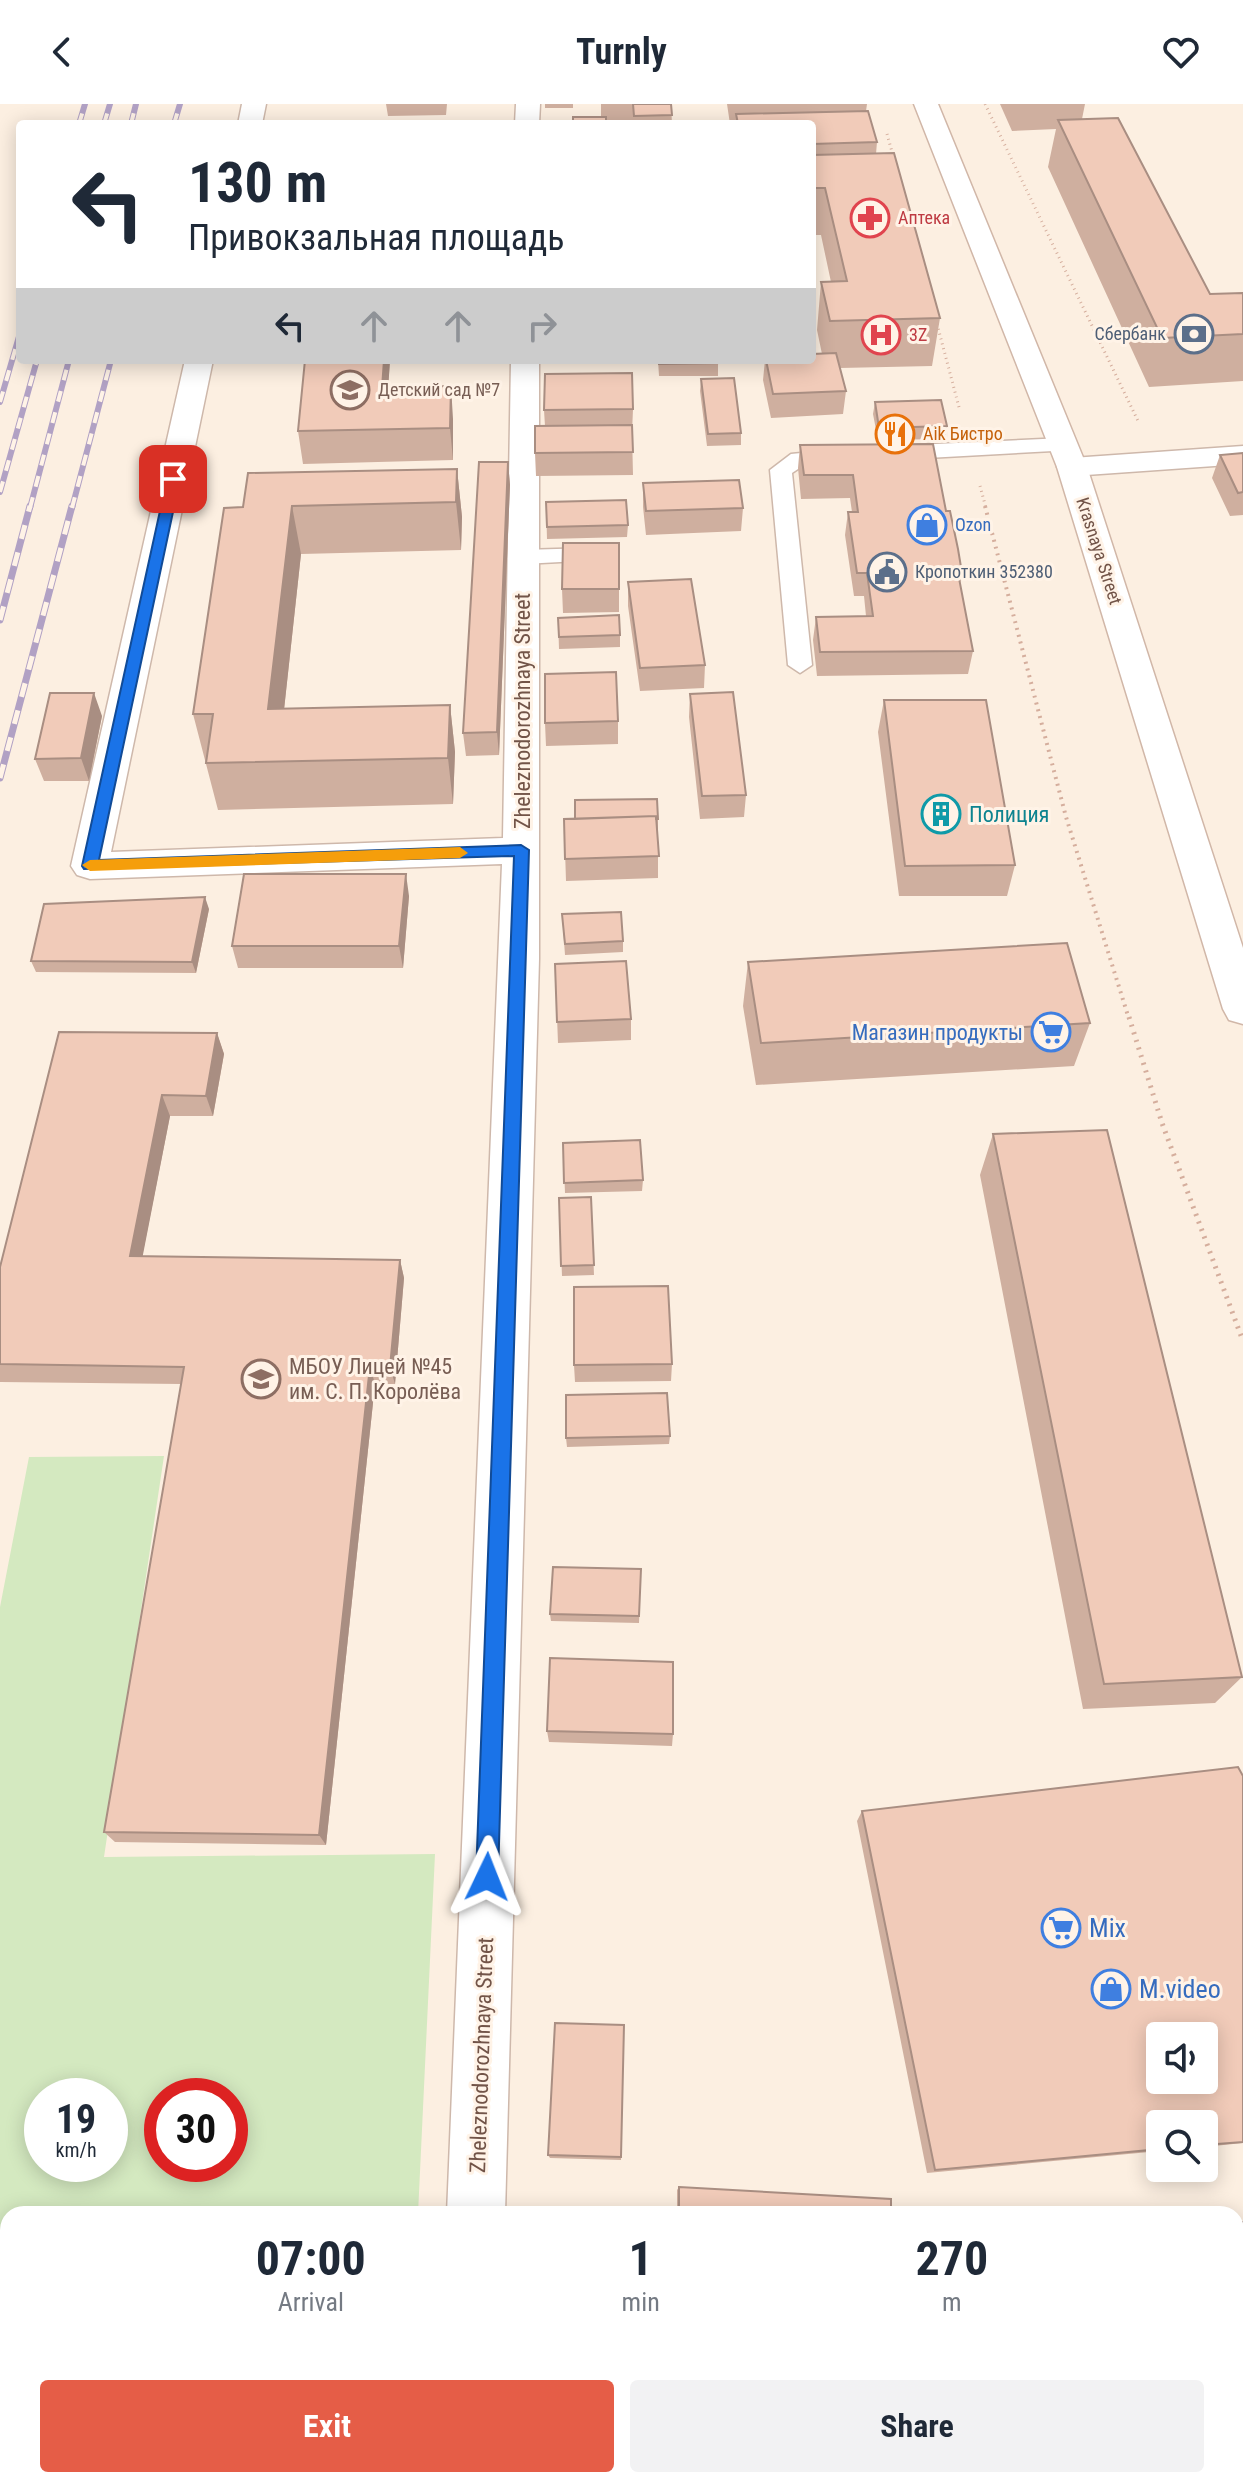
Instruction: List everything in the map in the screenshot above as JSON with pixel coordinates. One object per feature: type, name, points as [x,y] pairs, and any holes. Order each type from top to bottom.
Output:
[{"type":"street","name":"Krasnaya Street","points":[[926,104],[1068,456],[1243,1009]]},
{"type":"street","points":[[198,364],[90,866],[521,850]]},
{"type":"street","name":"Zheleznodorozhnaya Street","points":[[476,2206],[521,850],[525,364]]},
{"type":"street","points":[[1068,456],[1157,460],[1243,455]]},
{"type":"lane","points":[[800,665],[781,470],[799,459],[970,449],[1068,456]]},
{"type":"lane","points":[[523,557],[590,555]]},
{"type":"path","points":[[985,104],[1157,460]]},
{"type":"path","points":[[883,119],[895,164]]},
{"type":"path","points":[[935,314],[1071,832],[1162,1123],[1243,1341]]},
{"type":"green space","points":[[164,1456],[104,1857],[435,1854],[418,2206],[0,2206],[0,1607],[29,1457]]},
{"type":"building","points":[[633,104],[671,104],[672,115],[634,116]]},
{"type":"building","points":[[868,111],[877,142],[816,144],[816,120],[737,120],[736,114]]},
{"type":"building","points":[[573,117],[606,117],[606,120],[573,120]]},
{"type":"building","points":[[1118,118],[1210,294],[1243,293],[1243,334],[1162,338],[1058,120]]},
{"type":"building","points":[[894,153],[940,318],[830,321],[821,282],[847,281],[825,188],[816,188],[816,155]]},
{"type":"building","points":[[836,353],[846,391],[773,394],[767,364],[816,364],[816,354]]},
{"type":"building","points":[[305,364],[384,364],[382,388],[451,386],[450,428],[298,431]]},
{"type":"building","points":[[632,373],[633,409],[544,410],[545,374]]},
{"type":"building","points":[[734,378],[741,433],[708,434],[701,379]]},
{"type":"building","points":[[941,400],[947,426],[879,428],[875,402]]},
{"type":"building","points":[[632,425],[633,452],[535,453],[535,426]]},
{"type":"building","points":[[933,444],[946,511],[950,511],[958,549],[962,573],[958,573],[973,651],[820,652],[816,617],[873,616],[867,573],[857,573],[848,512],[858,512],[853,475],[804,475],[800,445]]},
{"type":"building","points":[[1243,453],[1243,492],[1238,493],[1220,455]]},
{"type":"building","points":[[479,462],[508,462],[497,732],[463,733]]},
{"type":"building","points":[[457,469],[456,502],[292,506],[268,709],[450,705],[448,758],[206,763],[213,714],[193,714],[224,508],[243,507],[248,473]]},
{"type":"building","points":[[739,480],[743,508],[646,511],[643,483]]},
{"type":"building","points":[[626,500],[628,525],[547,527],[546,502]]},
{"type":"building","points":[[563,543],[619,543],[619,589],[562,589]]},
{"type":"building","points":[[691,579],[705,665],[640,668],[628,582]]},
{"type":"building","points":[[619,615],[620,635],[559,637],[558,618]]},
{"type":"building","points":[[616,672],[618,721],[545,723],[545,674]]},
{"type":"building","points":[[733,692],[746,795],[702,796],[690,694]]},
{"type":"building","points":[[50,693],[94,693],[81,758],[35,759]]},
{"type":"building","name":"Полиция","points":[[884,700],[986,700],[1015,865],[905,866]]},
{"type":"building","points":[[657,799],[658,819],[656,816],[575,819],[575,800]]},
{"type":"building","points":[[656,816],[659,856],[565,859],[564,819]]},
{"type":"building","points":[[244,874],[406,874],[399,946],[232,946]]},
{"type":"building","points":[[205,897],[192,962],[31,961],[44,904]]},
{"type":"building","points":[[621,912],[623,941],[565,944],[562,914]]},
{"type":"building","points":[[1067,943],[1090,1023],[761,1043],[748,962]]},
{"type":"building","points":[[626,961],[631,1019],[557,1022],[555,964]]},
{"type":"building","points":[[59,1032],[217,1033],[206,1096],[162,1095],[130,1256],[400,1260],[390,1367],[370,1366],[319,1835],[104,1832],[184,1367],[0,1364],[0,1267]]},
{"type":"building","points":[[1107,1130],[1242,1677],[1104,1684],[993,1134]]},
{"type":"building","points":[[640,1140],[643,1180],[564,1183],[563,1143]]},
{"type":"building","points":[[591,1197],[594,1265],[561,1266],[559,1198]]},
{"type":"building","points":[[668,1286],[672,1364],[574,1365],[574,1287]]},
{"type":"building","points":[[667,1393],[670,1436],[566,1438],[566,1395]]},
{"type":"building","points":[[553,1567],[641,1569],[639,1616],[550,1614]]},
{"type":"building","points":[[550,1658],[673,1662],[673,1734],[547,1731]]},
{"type":"building","name":"Mix","points":[[1238,1767],[1243,1776],[1243,2142],[1218,2144],[1218,2110],[1146,2110],[1146,2150],[935,2170],[862,1811]]},
{"type":"building","points":[[555,2023],[624,2025],[621,2157],[548,2155]]},
{"type":"building","points":[[679,2187],[891,2199],[891,2206],[679,2206]]},
{"type":"railway","points":[[80,120],[85,104]]},
{"type":"railway","points":[[105,120],[110,104]]},
{"type":"railway","points":[[132,120],[136,104]]},
{"type":"railway","points":[[175,120],[180,104]]},
{"type":"railway","points":[[0,402],[16,347]]},
{"type":"railway","points":[[0,492],[36,364]]},
{"type":"railway","points":[[30,508],[68,364]]},
{"type":"railway","points":[[72,508],[110,364]]},
{"type":"railway","points":[[0,620],[30,506]]},
{"type":"railway","points":[[0,778],[72,506]]},
{"type":"slow traffic","points":[[90,865],[460,853]]},
{"type":"place","name":"Аптека","points":[[870,218]]},
{"type":"place","name":"Сбербанк","points":[[1194,334]]},
{"type":"place","name":"3Z","points":[[881,335]]},
{"type":"place","name":"Детский сад №7","points":[[350,390]]},
{"type":"place","name":"Aik Бистро","points":[[895,434]]},
{"type":"place","name":"Ozon","points":[[927,525]]},
{"type":"place","name":"Кропоткин 352380","points":[[887,572]]},
{"type":"place","name":"Полиция","points":[[941,814]]},
{"type":"place","name":"Магазин продукты","points":[[1051,1032]]},
{"type":"place","name":"МБОУ Лицей №45 им. С. П. Королёва","points":[[261,1379]]},
{"type":"place","name":"Mix","points":[[1061,1928]]},
{"type":"place","name":"M.video","points":[[1111,1989]]},
{"type":"route","points":[[173,479],[90,866],[521,850],[520,959],[487,1877]]}]
